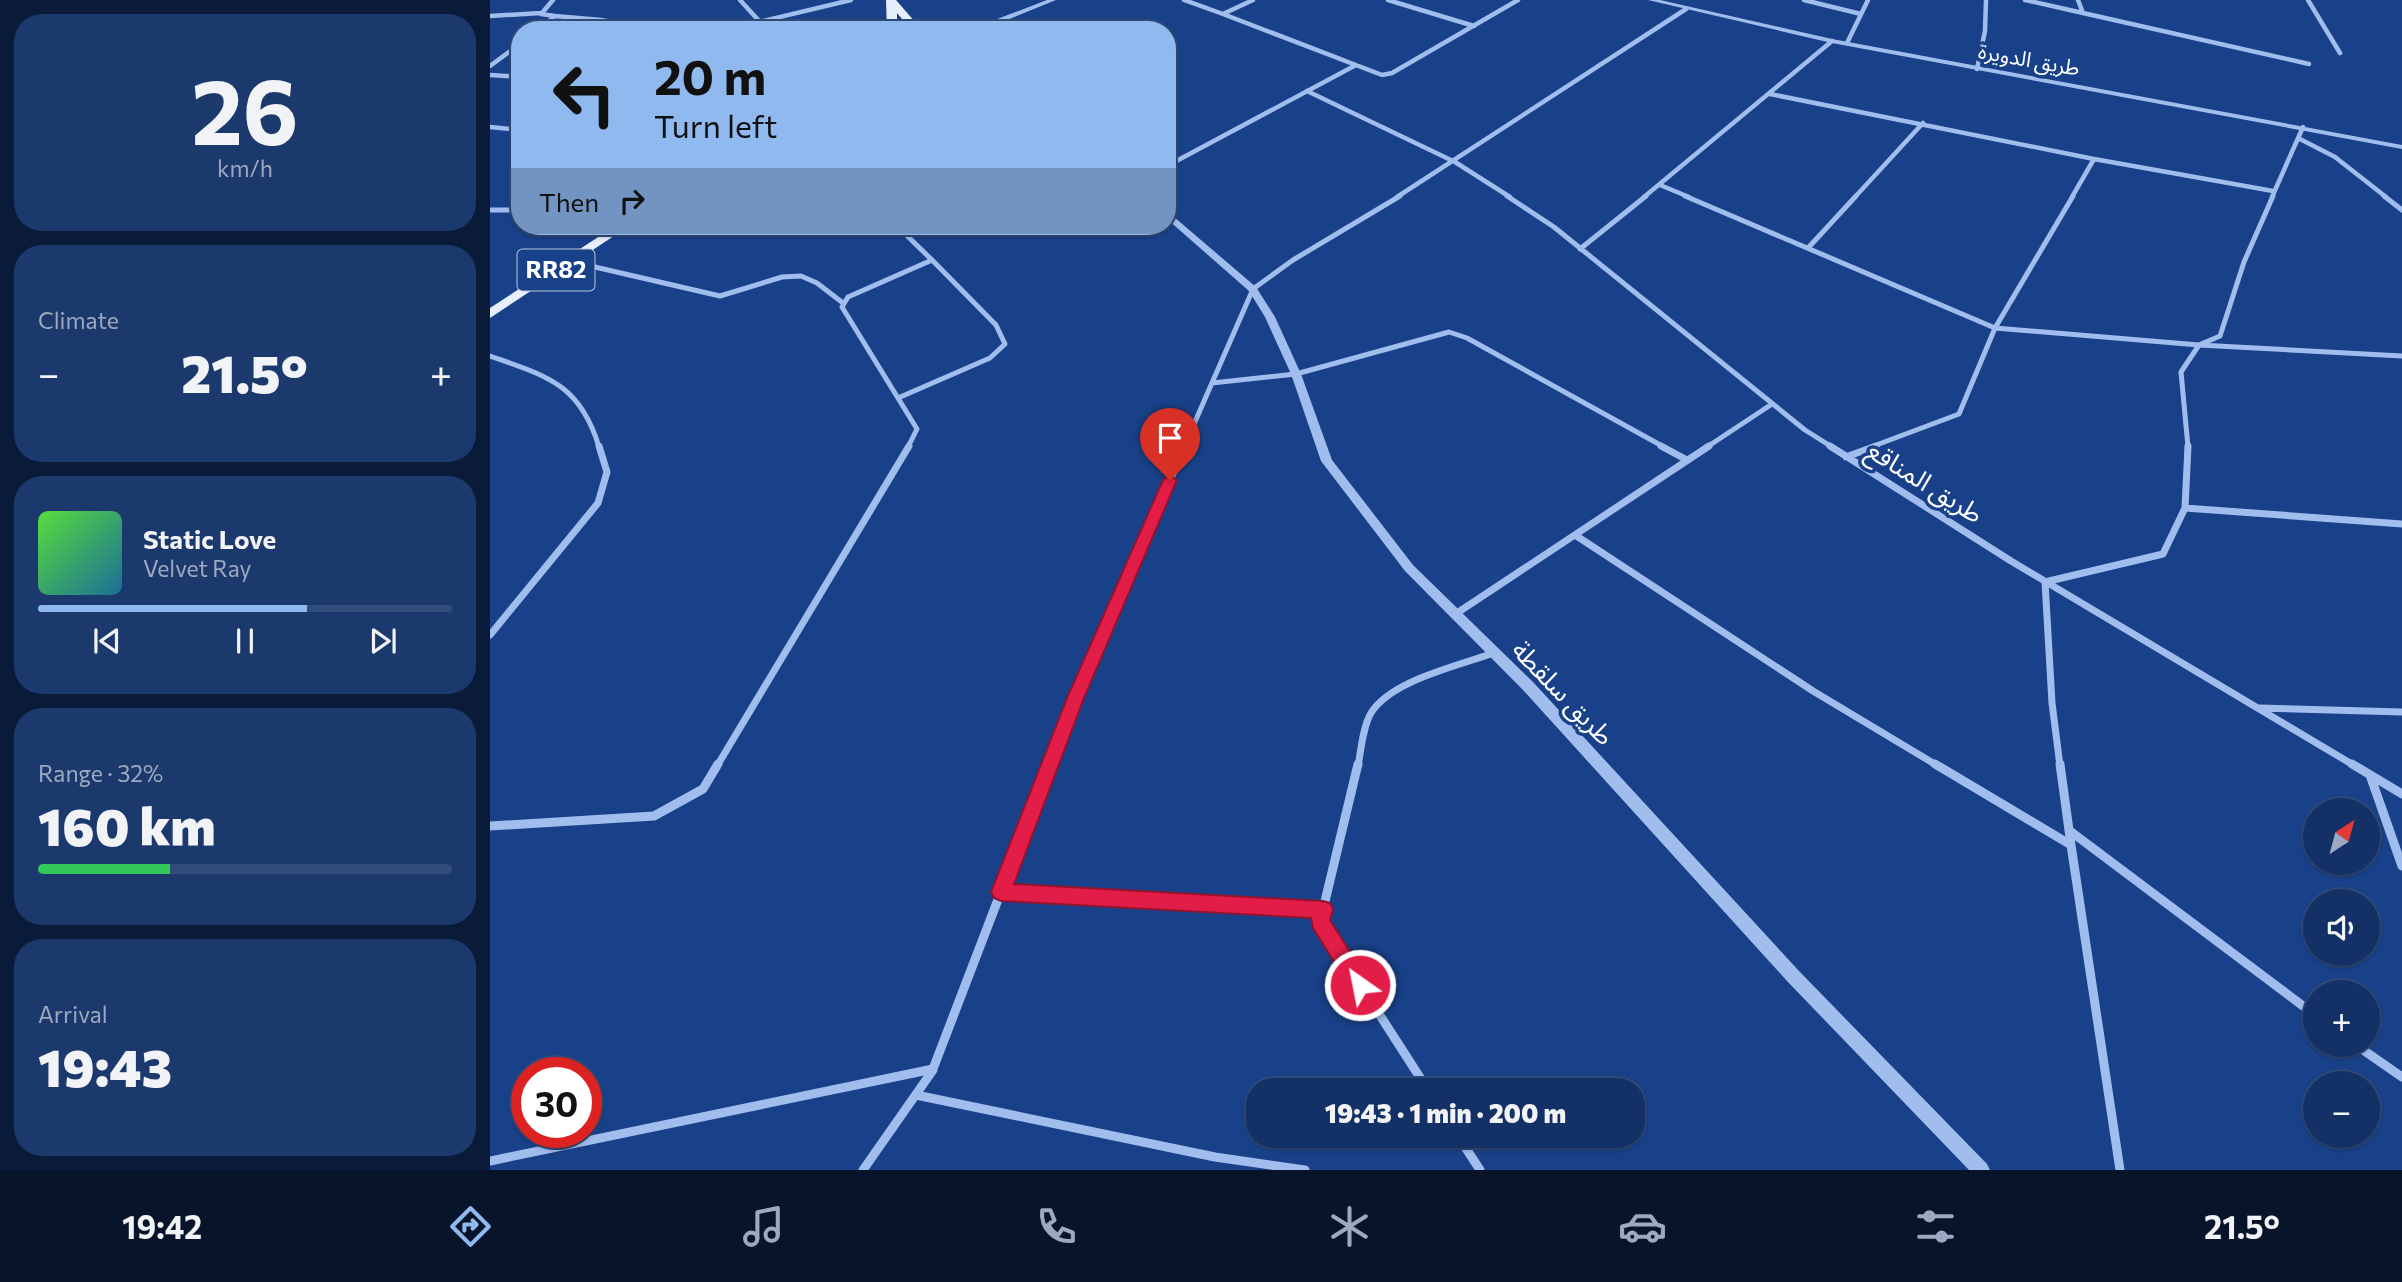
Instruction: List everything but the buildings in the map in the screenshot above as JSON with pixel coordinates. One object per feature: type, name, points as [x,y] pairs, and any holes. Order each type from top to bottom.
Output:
[{"type":"main road","points":[[891,1],[892,21]]},
{"type":"main road","points":[[891,1],[909,21]]},
{"type":"main road","name":"RR82","points":[[490,314],[609,235]]},
{"type":"street","points":[[541,13],[553,0]]},
{"type":"street","points":[[740,0],[759,21]]},
{"type":"street","points":[[764,21],[851,0]]},
{"type":"street","points":[[997,21],[1053,0]]},
{"type":"street","points":[[1184,0],[1376,74],[1392,73],[1518,0]]},
{"type":"street","points":[[1223,14],[1253,0]]},
{"type":"street","points":[[1388,0],[1474,26]]},
{"type":"street","name":"طريق الدويرة","points":[[1651,0],[1832,41],[2402,147]]},
{"type":"street","points":[[1804,0],[1861,14]]},
{"type":"street","points":[[1847,43],[1868,0]]},
{"type":"street","points":[[1977,69],[1985,31],[1986,0]]},
{"type":"street","points":[[2025,0],[2309,64]]},
{"type":"street","points":[[2078,0],[2084,13]]},
{"type":"street","points":[[2308,0],[2340,53]]},
{"type":"street","points":[[863,1170],[933,1069],[1075,698],[1253,289],[1293,260],[1455,162],[1686,9]]},
{"type":"street","points":[[490,16],[541,13],[606,21]]},
{"type":"street","points":[[549,21],[555,16]]},
{"type":"street","points":[[992,21],[1002,19]]},
{"type":"street","points":[[1580,249],[1832,41]]},
{"type":"street","points":[[490,66],[511,51]]},
{"type":"street","points":[[490,55],[505,56]]},
{"type":"street","points":[[1176,161],[1356,65]]},
{"type":"street","points":[[490,75],[511,76]]},
{"type":"street","name":"طريق المناقع","points":[[1307,91],[1455,162],[1544,220],[1772,404],[1846,457],[2045,582],[2064,590],[2402,794]]},
{"type":"street","points":[[1770,94],[2094,159],[2273,191]]},
{"type":"street","points":[[1808,248],[1923,123]]},
{"type":"street","points":[[490,127],[511,129]]},
{"type":"street","points":[[2120,1170],[2052,703],[2045,582],[2163,554],[2185,508],[2189,457],[2181,372],[2199,345],[2220,336],[2244,262],[2303,127]]},
{"type":"street","points":[[2298,138],[2335,156],[2402,210]]},
{"type":"street","points":[[1846,457],[1959,414],[1995,327],[2094,159]]},
{"type":"street","points":[[1660,185],[1995,327],[2199,345],[2402,356]]},
{"type":"street","points":[[490,210],[511,210]]},
{"type":"street","name":"طريق سلقطة","points":[[1176,222],[1253,289],[1296,374],[1304,403],[1328,461],[1378,531],[1453,615],[1568,729],[1793,976],[1981,1170]]},
{"type":"street","points":[[898,398],[990,359],[1005,344],[996,325],[906,235]]},
{"type":"street","points":[[490,825],[654,816],[703,789],[915,439],[917,429],[842,307],[843,303],[848,297],[932,260]]},
{"type":"street","points":[[569,261],[720,296],[801,276],[843,303]]},
{"type":"street","points":[[1212,383],[1296,374],[1449,332],[1468,338],[1687,460]]},
{"type":"street","points":[[490,356],[547,376],[573,396],[597,440],[607,472],[598,503],[490,635]]},
{"type":"street","points":[[1453,615],[1772,404]]},
{"type":"street","points":[[2185,508],[2402,524]]},
{"type":"street","points":[[1574,535],[1813,691],[2071,845]]},
{"type":"street","points":[[1420,1078],[1320,922],[1370,715],[1377,703],[1396,690],[1493,653]]},
{"type":"street","points":[[2258,708],[2402,712]]},
{"type":"street","points":[[2370,775],[2402,866]]},
{"type":"street","points":[[2070,831],[2303,1007]]},
{"type":"street","points":[[1001,892],[1323,909]]},
{"type":"street","points":[[2373,1057],[2402,1077]]},
{"type":"street","points":[[490,1161],[933,1069]]},
{"type":"street","points":[[916,1095],[1215,1157],[1305,1170]]},
{"type":"street","points":[[1466,1148],[1480,1170]]},
{"type":"route","points":[[1170,480],[1075,698],[1001,892],[1323,909],[1320,922],[1360,985]]}]
